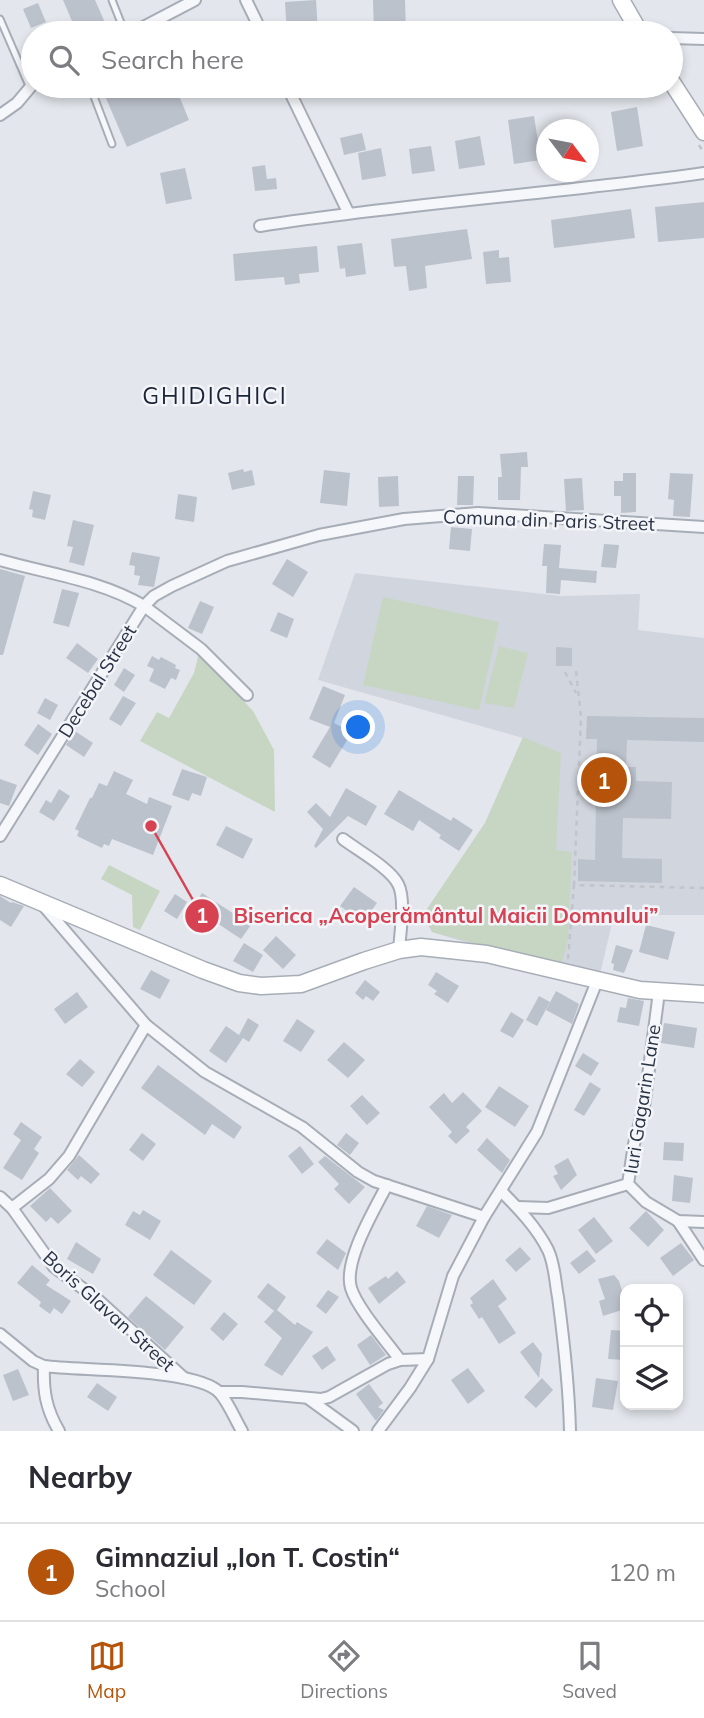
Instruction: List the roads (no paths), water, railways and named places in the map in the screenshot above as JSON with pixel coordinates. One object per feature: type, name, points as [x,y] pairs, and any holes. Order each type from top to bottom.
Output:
[{"type":"street","points":[[155,21],[195,0]]},
{"type":"street","points":[[246,0],[256,21]]},
{"type":"street","points":[[621,0],[633,21]]},
{"type":"street","points":[[683,38],[704,39]]},
{"type":"street","points":[[0,115],[21,98]]},
{"type":"street","points":[[293,98],[348,212]]},
{"type":"street","points":[[682,98],[704,132]]},
{"type":"street","points":[[260,226],[348,212],[617,186],[704,173]]},
{"type":"street","name":"Comuna din Paris Street","points":[[144,606],[154,596],[172,586],[228,561],[319,535],[404,519],[478,513],[704,527]]},
{"type":"street","points":[[0,560],[90,583],[130,597],[144,606]]},
{"type":"street","name":"Decebal Street","points":[[0,836],[144,606],[201,649],[247,695]]},
{"type":"street","points":[[343,839],[398,884],[401,897],[399,950]]},
{"type":"street","points":[[0,885],[239,983],[261,986],[301,984],[399,950],[421,947],[459,950],[566,975],[659,992],[704,995]]},
{"type":"street","points":[[38,900],[146,1025],[205,1072],[302,1127],[358,1172],[387,1185],[484,1217]]},
{"type":"street","points":[[378,1431],[428,1359],[453,1276],[546,1111],[597,981]]},
{"type":"street","name":"Iuri Gagarin Lane","points":[[659,992],[644,1107],[634,1143],[628,1184],[646,1202],[677,1222],[704,1260]]},
{"type":"street","points":[[12,1208],[49,1179],[69,1156],[146,1025]]},
{"type":"street","points":[[518,1208],[548,1208],[628,1184]]},
{"type":"street","points":[[387,1185],[352,1259],[350,1286],[356,1299],[400,1360]]},
{"type":"street","points":[[502,1192],[542,1240],[554,1271],[568,1373],[570,1431]]},
{"type":"street","name":"Boris Glavan Street","points":[[0,1197],[12,1208],[54,1267],[97,1300],[184,1378]]},
{"type":"street","points":[[677,1222],[704,1222]]},
{"type":"street","points":[[0,1334],[33,1361],[44,1366],[184,1378],[208,1385],[219,1392],[242,1431]]},
{"type":"street","points":[[219,1392],[309,1399],[329,1397],[388,1364],[400,1360],[428,1359]]},
{"type":"street","points":[[44,1366],[43,1390],[59,1431]]},
{"type":"street","points":[[309,1399],[353,1431]]},
{"type":"lane","points":[[112,0],[120,21]]},
{"type":"lane","points":[[0,19],[21,63]]},
{"type":"lane","points":[[95,98],[112,144]]},
{"type":"place","name":"Gimnaziul „Ion T. Costin“","points":[[604,780]]},
{"type":"place","name":"Biserica „Acoperământul Maicii Domnului”","points":[[151,826]]},
{"type":"district","name":"GHIDIGHICI","points":[[215,395]]}]
